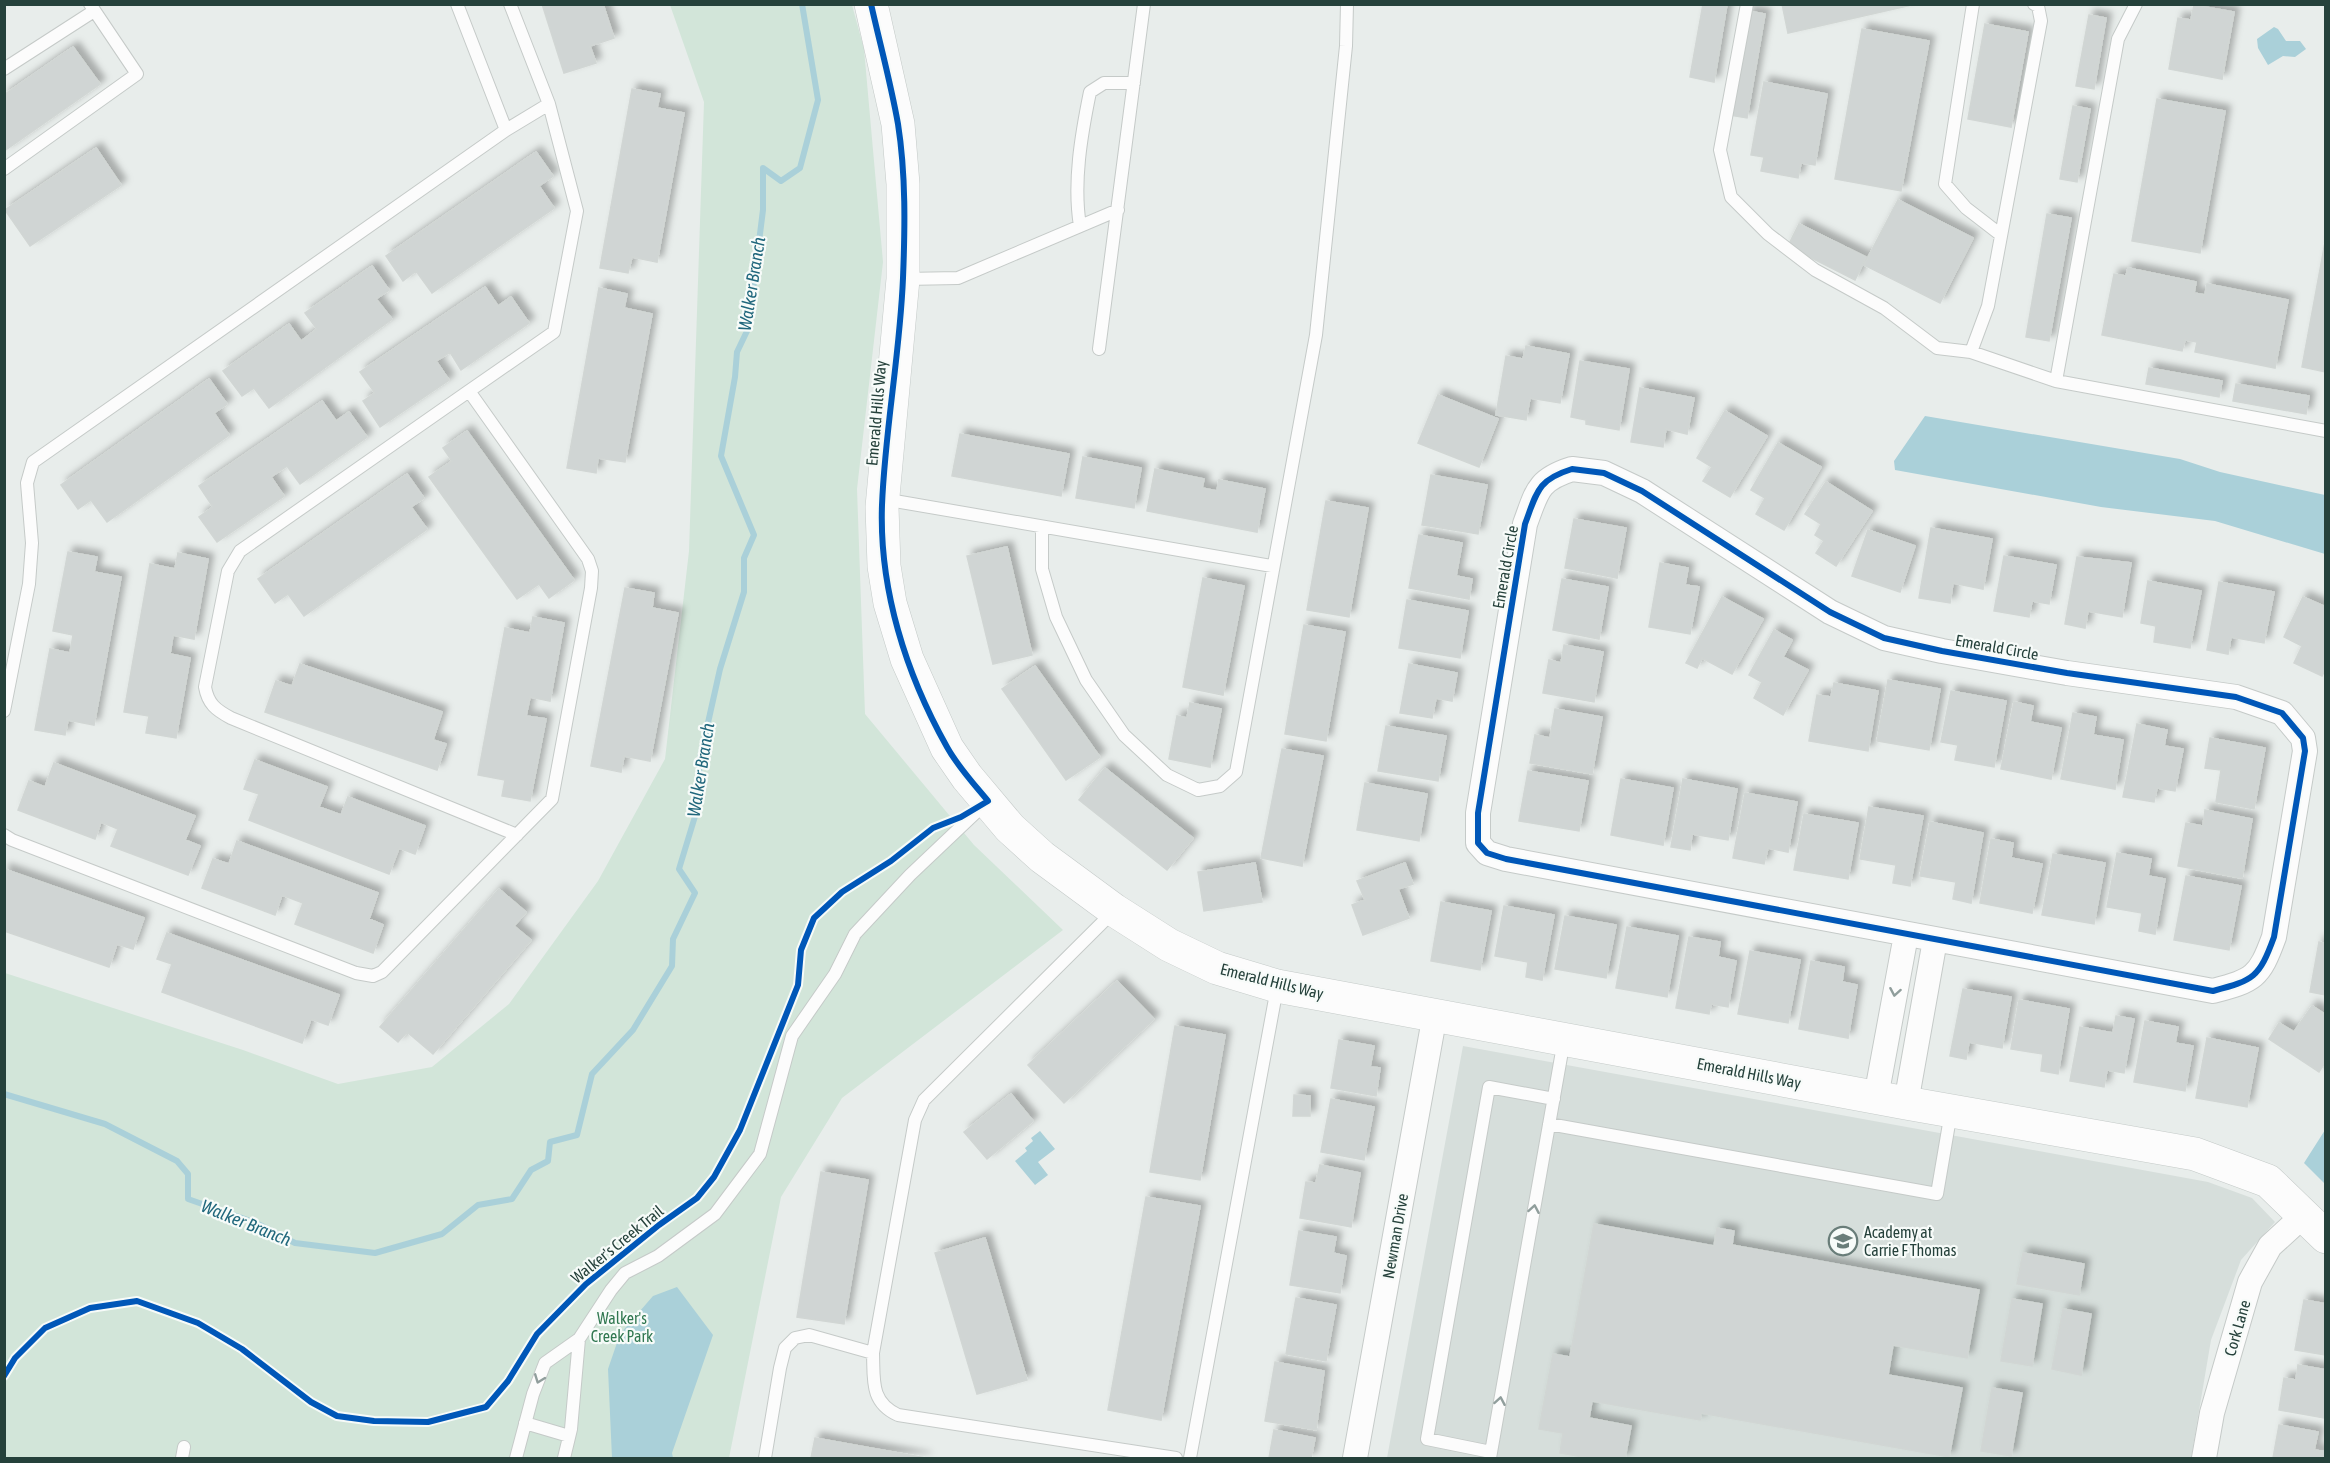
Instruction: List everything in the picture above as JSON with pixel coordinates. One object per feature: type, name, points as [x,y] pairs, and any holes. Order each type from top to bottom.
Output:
[{"type":"street","name":"Emerald Hills Way","points":[[871,4],[898,124],[903,183],[903,279],[882,499],[884,566],[890,603],[907,658],[947,748],[1010,828],[1042,857],[1114,910],[1169,945],[1208,963],[1277,986],[2195,1154],[2268,1181],[2314,1226]]},
{"type":"street","name":"Emerald Circle","points":[[1572,469],[1604,473],[1642,491],[1830,612],[1884,638],[1942,651],[2067,673],[2236,697],[2282,713],[2302,738],[2305,751],[2274,938],[2264,963],[2245,982],[2213,991],[1906,934],[1506,859],[1487,854],[1478,843],[1478,813],[1525,524],[1538,488],[1553,475],[1572,469]]},
{"type":"street","points":[[1891,1100],[1906,934]]},
{"type":"street","points":[[1891,1100],[1935,940]]},
{"type":"street","name":"Newman Drive","points":[[1355,1458],[1435,1014]]},
{"type":"street","name":"Cork Lane","points":[[2204,1458],[2212,1413],[2250,1282],[2270,1246],[2314,1226]]},
{"type":"lane","points":[[457,4],[506,130]]},
{"type":"lane","points":[[510,4],[549,104],[577,211],[554,332],[240,551],[228,571],[205,687],[207,699],[217,710],[231,718],[517,835]]},
{"type":"lane","points":[[1100,349],[1144,4]]},
{"type":"lane","points":[[1042,527],[1042,569],[1056,617],[1086,680],[1124,735],[1167,776],[1198,790],[1220,786],[1236,772],[1316,335],[1346,46],[1347,4]]},
{"type":"lane","points":[[1747,4],[1720,150],[1731,197],[1768,234],[1815,270],[1884,308],[1937,348],[1971,352],[2056,381],[2325,431]]},
{"type":"lane","points":[[1972,4],[1945,184],[1966,208],[2001,236]]},
{"type":"lane","points":[[1971,352],[1988,306],[2042,21],[2038,6],[2034,4]]},
{"type":"lane","points":[[2056,381],[2118,39],[2136,4]]},
{"type":"lane","points":[[4,69],[92,8],[137,74],[4,169]]},
{"type":"lane","points":[[1080,226],[1076,200],[1084,120],[1090,92],[1104,83],[1134,83]]},
{"type":"lane","points":[[4,711],[29,584],[32,543],[27,483],[33,462],[506,130],[549,104]]},
{"type":"lane","points":[[903,279],[958,278],[1118,210]]},
{"type":"lane","points":[[4,835],[356,974],[373,976],[382,972],[552,799],[591,588],[592,571],[588,560],[470,391]]},
{"type":"lane","points":[[882,499],[1272,566]]},
{"type":"lane","points":[[516,1458],[533,1395],[545,1363],[579,1339],[610,1290],[625,1273],[658,1256],[715,1214],[759,1154],[792,1036],[835,974],[855,934],[910,875],[988,801]]},
{"type":"lane","points":[[1114,910],[924,1100],[915,1120],[873,1353],[875,1388],[880,1403],[898,1415],[1176,1458]]},
{"type":"lane","points":[[1190,1458],[1277,986]]},
{"type":"lane","points":[[1554,1099],[1489,1087],[1427,1439],[1491,1455],[1554,1099],[1564,1039]]},
{"type":"lane","points":[[1549,1124],[1937,1194],[1951,1110]]},
{"type":"lane","points":[[765,1458],[785,1348],[795,1338],[809,1335],[873,1353]]},
{"type":"lane","points":[[564,1458],[569,1436],[579,1339]]},
{"type":"lane","points":[[525,1424],[569,1436]]},
{"type":"shaded area","name":"Academy at Carrie F Thomas","points":[[1463,1046],[2208,1182],[2252,1198],[2275,1222],[2241,1260],[2211,1340],[2191,1458],[1387,1458]]},
{"type":"green space","name":"Walker's Creek Park","points":[[670,5],[852,5],[864,49],[883,262],[857,489],[865,714],[974,845],[1063,930],[842,1098],[781,1197],[729,1458],[5,1458],[5,973],[243,1050],[338,1084],[432,1067],[509,1004],[598,881],[665,759],[689,551],[704,102]]},
{"type":"water","points":[[2274,27],[2286,41],[2300,41],[2306,49],[2295,57],[2283,56],[2268,65],[2258,48],[2257,39]]},
{"type":"water","points":[[1925,416],[2180,459],[2220,472],[2325,495],[2325,554],[2215,521],[2101,507],[1895,470],[1894,461]]},
{"type":"water","points":[[2325,1130],[2325,1184],[2304,1163]]},
{"type":"water","points":[[1040,1131],[1055,1149],[1038,1162],[1048,1175],[1035,1185],[1015,1161],[1027,1151],[1025,1148],[1033,1141],[1031,1138]]},
{"type":"water","points":[[677,1287],[713,1335],[672,1453],[673,1458],[612,1458],[608,1369],[620,1334],[653,1296]]},
{"type":"building","points":[[542,4],[603,4],[614,38],[590,46],[596,63],[564,73]]},
{"type":"building","points":[[1703,4],[1727,4],[1714,82],[1690,77]]},
{"type":"building","points":[[1782,4],[1916,4],[1788,33]]},
{"type":"building","points":[[2194,5],[2234,12],[2222,79],[2169,69],[2178,18],[2191,20]]},
{"type":"building","points":[[1748,11],[1765,14],[1747,118],[1729,115]]},
{"type":"building","points":[[2089,15],[2106,18],[2094,89],[2076,86]]},
{"type":"building","points":[[1985,24],[2028,32],[2011,127],[1968,119]]},
{"type":"building","points":[[1862,29],[1929,41],[1901,191],[1835,179]]},
{"type":"building","points":[[73,47],[100,84],[4,151],[4,95]]},
{"type":"building","points":[[1764,82],[1827,94],[1815,165],[1801,163],[1798,178],[1761,171],[1764,157],[1751,155]]},
{"type":"building","points":[[632,89],[660,94],[657,108],[684,113],[657,262],[632,257],[628,273],[600,268]]},
{"type":"building","points":[[2157,99],[2225,111],[2200,253],[2132,241]]},
{"type":"building","points":[[2073,106],[2090,109],[2077,182],[2060,179]]},
{"type":"building","points":[[96,148],[121,185],[30,246],[5,210]]},
{"type":"building","points":[[536,152],[553,176],[539,186],[554,208],[432,293],[416,271],[403,281],[386,256]]},
{"type":"building","points":[[1898,200],[1973,238],[1940,303],[1864,265]]},
{"type":"building","points":[[2047,214],[2071,218],[2049,341],[2026,337]]},
{"type":"building","points":[[1799,224],[1866,257],[1855,280],[1788,246]]},
{"type":"building","points":[[2326,237],[2326,372],[2302,367]]},
{"type":"building","points":[[372,266],[389,290],[376,299],[392,319],[269,408],[254,388],[242,396],[223,371],[289,324],[301,341],[317,329],[305,313]]},
{"type":"building","points":[[2128,268],[2196,282],[2194,293],[2205,295],[2207,284],[2288,300],[2275,368],[2195,352],[2197,342],[2185,340],[2182,351],[2102,335],[2114,274],[2126,276]]},
{"type":"building","points":[[485,287],[498,306],[511,297],[529,323],[461,370],[450,352],[436,361],[449,380],[380,427],[363,401],[375,393],[360,372]]},
{"type":"building","points":[[599,288],[627,294],[624,308],[652,314],[625,462],[598,458],[596,473],[567,468]]},
{"type":"building","points":[[1526,346],[1569,354],[1560,403],[1530,398],[1526,420],[1496,415],[1506,356],[1523,359]]},
{"type":"building","points":[[1580,361],[1629,369],[1619,430],[1586,424],[1586,420],[1571,417]]},
{"type":"building","points":[[2149,368],[2222,381],[2219,397],[2146,384]]},
{"type":"building","points":[[209,379],[227,404],[214,413],[229,435],[107,522],[91,500],[78,509],[61,485]]},
{"type":"building","points":[[2236,384],[2309,396],[2306,414],[2233,401]]},
{"type":"building","points":[[1640,388],[1694,398],[1687,434],[1666,429],[1663,447],[1631,442]]},
{"type":"building","points":[[1438,395],[1498,419],[1479,467],[1418,443]]},
{"type":"building","points":[[322,401],[336,421],[349,412],[367,437],[300,484],[287,466],[271,477],[284,496],[217,542],[199,517],[213,507],[199,486]]},
{"type":"building","points":[[1725,411],[1767,436],[1730,497],[1703,481],[1712,467],[1697,458]]},
{"type":"building","points":[[467,431],[574,580],[549,598],[539,584],[517,599],[429,477],[452,461],[443,448]]},
{"type":"building","points":[[960,434],[1069,454],[1061,496],[952,476]]},
{"type":"building","points":[[1778,443],[1821,467],[1784,530],[1756,514],[1765,498],[1751,490]]},
{"type":"building","points":[[1083,457],[1141,468],[1134,508],[1076,498]]},
{"type":"building","points":[[1155,469],[1204,479],[1202,488],[1217,491],[1219,480],[1265,489],[1257,532],[1147,511]]},
{"type":"building","points":[[407,474],[424,498],[411,507],[427,529],[304,616],[288,594],[275,603],[258,579]]},
{"type":"building","points":[[1431,475],[1487,485],[1478,534],[1422,525]]},
{"type":"building","points":[[1826,482],[1872,511],[1836,566],[1816,553],[1824,541],[1815,535],[1821,524],[1805,514]]},
{"type":"building","points":[[1326,501],[1368,508],[1349,617],[1307,610]]},
{"type":"building","points":[[1574,519],[1626,528],[1617,578],[1565,568]]},
{"type":"building","points":[[1931,528],[1992,539],[1983,589],[1953,583],[1950,603],[1919,598]]},
{"type":"building","points":[[1868,530],[1915,546],[1900,592],[1852,576]]},
{"type":"building","points":[[1419,535],[1462,543],[1456,576],[1472,579],[1469,599],[1409,588]]},
{"type":"building","points":[[1007,547],[1032,655],[993,664],[967,556]]},
{"type":"building","points":[[68,552],[97,557],[94,572],[121,577],[94,725],[68,720],[65,735],[35,730],[50,649],[70,653],[73,635],[53,631]]},
{"type":"building","points":[[178,553],[208,559],[194,639],[173,635],[170,654],[190,658],[176,738],[146,733],[149,716],[124,712],[150,564],[175,569]]},
{"type":"building","points":[[2004,556],[2056,565],[2049,604],[2032,601],[2029,617],[1994,611]]},
{"type":"building","points":[[2077,557],[2131,563],[2122,617],[2088,611],[2085,628],[2065,624]]},
{"type":"building","points":[[1660,563],[1688,568],[1685,585],[1699,587],[1690,634],[1649,627]]},
{"type":"building","points":[[1203,578],[1244,586],[1223,695],[1183,687]]},
{"type":"building","points":[[1562,579],[1608,587],[1599,639],[1553,630]]},
{"type":"building","points":[[2148,581],[2201,591],[2190,648],[2154,642],[2156,626],[2141,623]]},
{"type":"building","points":[[2219,582],[2274,592],[2264,643],[2231,637],[2228,654],[2207,650]]},
{"type":"building","points":[[625,588],[654,593],[652,608],[678,613],[650,761],[624,756],[621,772],[591,766]]},
{"type":"building","points":[[1722,597],[1763,619],[1732,674],[1702,658],[1697,668],[1686,663]]},
{"type":"building","points":[[2303,597],[2326,607],[2326,668],[2322,676],[2294,663],[2302,646],[2284,637]]},
{"type":"building","points":[[1407,600],[1468,611],[1460,658],[1399,648]]},
{"type":"building","points":[[533,617],[564,623],[550,701],[530,697],[526,716],[546,719],[530,801],[502,796],[505,780],[478,775],[505,628],[530,633]]},
{"type":"building","points":[[1304,625],[1345,632],[1326,741],[1285,734]]},
{"type":"building","points":[[1774,630],[1792,640],[1783,657],[1808,670],[1783,715],[1754,698],[1762,682],[1749,675]]},
{"type":"building","points":[[1564,645],[1603,652],[1594,702],[1543,693],[1549,660],[1561,663]]},
{"type":"building","points":[[300,664],[442,712],[433,740],[446,744],[437,770],[265,712],[276,681],[292,686]]},
{"type":"building","points":[[1409,664],[1457,673],[1452,701],[1436,698],[1432,718],[1400,713]]},
{"type":"building","points":[[1035,666],[1100,757],[1066,780],[1002,689]]},
{"type":"building","points":[[1888,680],[1940,689],[1929,750],[1877,741]]},
{"type":"building","points":[[1834,683],[1878,691],[1868,751],[1809,741],[1817,695],[1831,697]]},
{"type":"building","points":[[1951,691],[2006,701],[1994,767],[1955,760],[1958,745],[1941,742]]},
{"type":"building","points":[[2014,702],[2033,706],[2030,722],[2061,728],[2051,779],[2001,769]]},
{"type":"building","points":[[1190,703],[1221,709],[1210,767],[1169,759],[1177,716],[1187,718]]},
{"type":"building","points":[[1555,709],[1602,717],[1592,774],[1530,763],[1535,735],[1550,738]]},
{"type":"building","points":[[2073,713],[2096,717],[2093,735],[2123,740],[2115,789],[2061,779]]},
{"type":"building","points":[[2137,724],[2167,730],[2164,746],[2183,749],[2175,791],[2157,788],[2154,802],[2123,797]]},
{"type":"building","points":[[1386,726],[1446,736],[1438,781],[1378,771]]},
{"type":"building","points":[[2210,738],[2265,748],[2254,809],[2216,802],[2221,770],[2205,768]]},
{"type":"building","points":[[1282,749],[1323,756],[1302,866],[1261,858]]},
{"type":"building","points":[[255,760],[327,787],[319,807],[341,815],[348,797],[425,826],[415,854],[399,848],[389,874],[249,820],[259,794],[244,789]]},
{"type":"building","points":[[54,763],[195,816],[185,840],[200,846],[188,875],[111,846],[118,829],[101,822],[95,839],[18,810],[29,781],[45,787]]},
{"type":"building","points":[[1105,768],[1193,838],[1167,870],[1079,800]]},
{"type":"building","points":[[1528,771],[1588,781],[1579,831],[1519,821]]},
{"type":"building","points":[[1621,779],[1673,788],[1663,845],[1611,835]]},
{"type":"building","points":[[1683,779],[1737,789],[1728,840],[1692,834],[1690,850],[1671,847]]},
{"type":"building","points":[[1365,783],[1427,794],[1419,841],[1357,830]]},
{"type":"building","points":[[1745,793],[1797,802],[1788,852],[1768,848],[1764,864],[1733,858]]},
{"type":"building","points":[[1869,807],[1923,816],[1910,886],[1893,883],[1896,865],[1860,859]]},
{"type":"building","points":[[2205,810],[2252,819],[2242,878],[2178,866],[2186,823],[2203,826]]},
{"type":"building","points":[[1804,814],[1858,823],[1848,879],[1794,870]]},
{"type":"building","points":[[1930,822],[1983,833],[1971,903],[1953,899],[1956,882],[1920,876]]},
{"type":"building","points":[[1991,839],[2013,843],[2011,858],[2042,864],[2032,913],[1980,903]]},
{"type":"building","points":[[237,841],[378,893],[369,919],[383,925],[373,953],[295,924],[303,903],[282,895],[275,915],[202,888],[213,859],[229,864]]},
{"type":"building","points":[[2117,853],[2151,859],[2148,876],[2165,879],[2155,934],[2139,931],[2142,913],[2107,907]]},
{"type":"building","points":[[2053,854],[2105,863],[2094,924],[2042,915]]},
{"type":"building","points":[[1255,863],[1262,902],[1204,911],[1198,872]]},
{"type":"building","points":[[1405,863],[1413,884],[1398,889],[1409,918],[1363,935],[1352,905],[1365,900],[1357,881]]},
{"type":"building","points":[[4,869],[144,918],[133,949],[117,944],[109,967],[4,931]]},
{"type":"building","points":[[2186,876],[2241,886],[2229,950],[2174,940]]},
{"type":"building","points":[[499,889],[526,912],[514,926],[531,940],[433,1054],[407,1032],[398,1042],[380,1027]]},
{"type":"building","points":[[1441,902],[1491,911],[1480,970],[1431,961]]},
{"type":"building","points":[[1504,906],[1554,915],[1542,980],[1526,977],[1528,962],[1495,956]]},
{"type":"building","points":[[1565,916],[1616,925],[1606,978],[1555,969]]},
{"type":"building","points":[[1627,927],[1678,936],[1667,997],[1616,988]]},
{"type":"building","points":[[167,933],[339,995],[328,1025],[311,1019],[302,1043],[162,992],[172,964],[157,959]]},
{"type":"building","points":[[1689,937],[1720,942],[1718,957],[1736,961],[1728,1007],[1711,1004],[1709,1014],[1676,1008]]},
{"type":"building","points":[[2319,942],[2326,944],[2326,995],[2310,992]]},
{"type":"building","points":[[1750,951],[1800,960],[1788,1023],[1738,1014]]},
{"type":"building","points":[[1811,961],[1844,967],[1842,982],[1857,985],[1848,1038],[1799,1029]]},
{"type":"building","points":[[1117,981],[1154,1019],[1064,1103],[1028,1065]]},
{"type":"building","points":[[1963,989],[2011,997],[2002,1048],[1969,1042],[1966,1059],[1950,1056]]},
{"type":"building","points":[[2019,1000],[2069,1009],[2058,1074],[2041,1071],[2043,1054],[2011,1049]]},
{"type":"building","points":[[2312,1006],[2326,1015],[2326,1061],[2319,1072],[2269,1039],[2279,1023],[2294,1032]]},
{"type":"building","points":[[2116,1016],[2134,1019],[2124,1073],[2107,1070],[2104,1087],[2070,1081],[2080,1027],[2113,1033]]},
{"type":"building","points":[[2145,1021],[2178,1027],[2175,1043],[2193,1046],[2185,1091],[2134,1082]]},
{"type":"building","points":[[1175,1026],[1225,1035],[1200,1180],[1150,1172]]},
{"type":"building","points":[[2207,1038],[2258,1048],[2247,1107],[2196,1098]]},
{"type":"building","points":[[1339,1040],[1374,1046],[1370,1067],[1380,1068],[1376,1096],[1331,1088]]},
{"type":"building","points":[[1011,1094],[1033,1121],[987,1159],[964,1132]]},
{"type":"building","points":[[1294,1095],[1310,1096],[1310,1116],[1293,1116]]},
{"type":"building","points":[[1331,1099],[1374,1107],[1364,1160],[1321,1152]]},
{"type":"building","points":[[1320,1165],[1360,1173],[1351,1227],[1300,1218],[1306,1182],[1316,1183]]},
{"type":"building","points":[[821,1172],[868,1180],[844,1324],[797,1317]]},
{"type":"building","points":[[1146,1197],[1200,1206],[1161,1420],[1108,1410]]},
{"type":"building","points":[[1594,1224],[1714,1246],[1717,1228],[1734,1231],[1732,1245],[1979,1290],[1967,1358],[1893,1345],[1888,1375],[1962,1388],[1949,1457],[1701,1413],[1700,1420],[1592,1401],[1589,1418],[1631,1426],[1625,1458],[1589,1458],[1560,1453],[1563,1433],[1539,1429],[1553,1354],[1570,1357]]},
{"type":"building","points":[[1299,1231],[1336,1237],[1333,1253],[1346,1256],[1340,1293],[1290,1285]]},
{"type":"building","points":[[985,1238],[1027,1380],[977,1394],[935,1253]]},
{"type":"building","points":[[2023,1253],[2084,1264],[2079,1295],[2017,1284]]},
{"type":"building","points":[[1296,1298],[1336,1305],[1326,1361],[1286,1354]]},
{"type":"building","points":[[2012,1299],[2042,1304],[2032,1366],[2001,1361]]},
{"type":"building","points":[[2304,1300],[2326,1304],[2326,1355],[2295,1350]]},
{"type":"building","points":[[2063,1309],[2091,1314],[2081,1375],[2052,1369]]},
{"type":"building","points":[[1275,1362],[1324,1371],[1316,1430],[1265,1421]]},
{"type":"building","points":[[2298,1365],[2326,1370],[2325,1418],[2279,1410],[2284,1378],[2296,1380]]},
{"type":"building","points":[[1992,1388],[2022,1393],[2011,1456],[1981,1451]]},
{"type":"building","points":[[2279,1425],[2318,1432],[2314,1450],[2326,1452],[2326,1458],[2273,1458]]},
{"type":"building","points":[[1274,1430],[1315,1438],[1311,1458],[1269,1458]]},
{"type":"building","points":[[815,1438],[926,1458],[811,1458]]},
{"type":"waterway","name":"Walker Branch","points":[[4,1094],[105,1124],[177,1161],[188,1174],[188,1199],[256,1223],[295,1243],[375,1253],[442,1234],[478,1205],[512,1199],[531,1170],[548,1161],[550,1142],[577,1135],[592,1074],[633,1030],[672,966],[673,939],[695,893],[679,869],[700,800],[699,763],[720,669],[744,592],[744,558],[754,535],[721,456],[735,377],[737,352],[748,329],[763,210],[763,168],[781,181],[800,168],[818,100],[802,4]]},
{"type":"cycle path","name":"Walker's Creek Trail","points":[[4,1376],[15,1358],[45,1328],[90,1308],[137,1301],[198,1323],[242,1349],[311,1402],[337,1416],[374,1421],[428,1422],[486,1407],[508,1381],[537,1334],[586,1284],[659,1225],[697,1198],[714,1177],[740,1130],[798,985],[801,950],[814,918],[842,892],[891,861],[933,828],[961,817],[988,801],[951,754],[919,690],[898,630],[885,568],[882,505],[901,306],[904,201],[898,124],[871,4]]},
{"type":"cycle path","points":[[1572,469],[1604,473],[1642,491],[1830,612],[1884,638],[1942,651],[2067,673],[2236,697],[2282,713],[2303,738],[2305,751],[2274,937],[2259,969],[2238,984],[2213,991],[1506,859],[1487,853],[1478,843],[1478,813],[1525,524],[1532,503],[1545,483],[1560,473],[1572,469]]},
{"type":"place","name":"Academy at Carrie F Thomas","points":[[1843,1241]]}]
